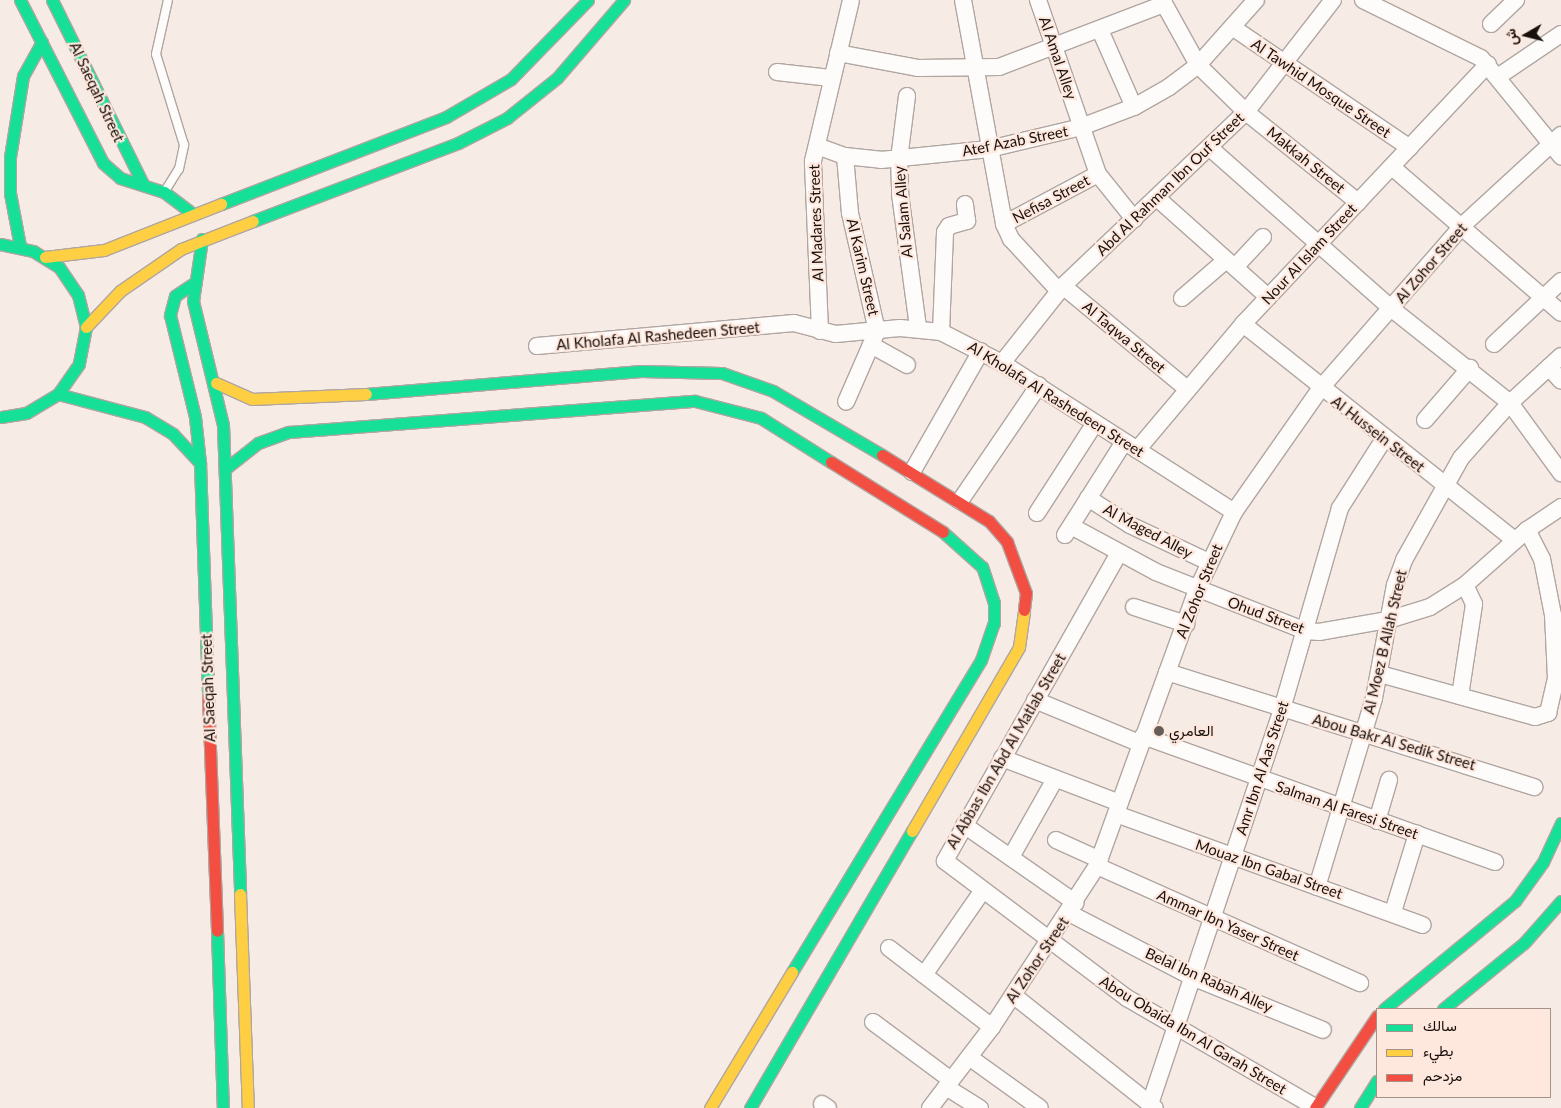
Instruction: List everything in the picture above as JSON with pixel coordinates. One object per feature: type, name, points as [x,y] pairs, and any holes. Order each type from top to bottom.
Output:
[{"type":"street","name":"Al Saeqah Street","points":[[20,0],[103,163],[120,178],[164,192],[192,213]]},
{"type":"street","points":[[46,257],[104,250],[192,213],[469,105],[536,57],[588,0]]},
{"type":"street","points":[[86,327],[140,275],[202,239],[483,132],[543,90],[624,0]]},
{"type":"street","name":"Al Madares Street","points":[[820,331],[812,169],[831,78],[851,0]]},
{"type":"street","points":[[963,0],[1004,224]]},
{"type":"street","name":"Al Amal Alley","points":[[1038,0],[1098,174],[1134,219]]},
{"type":"street","name":"Atef Azab Street","points":[[817,146],[845,156],[899,159],[989,149],[1081,127],[1134,108],[1198,65],[1256,0]]},
{"type":"street","name":"Abd Al Rahman Ibn Ouf Street","points":[[1002,362],[1061,288],[1246,112],[1333,0]]},
{"type":"street","points":[[1364,0],[1470,50],[1493,70],[1558,144]]},
{"type":"street","points":[[1491,24],[1516,0]]},
{"type":"street","points":[[838,53],[918,68],[975,70],[999,67],[1055,49],[1163,2]]},
{"type":"street","name":"Makkah Street","points":[[1163,2],[1198,65],[1246,112],[1358,202]]},
{"type":"street","name":"Al Saeqah Street","points":[[56,3],[143,184]]},
{"type":"street","name":"Al Tawhid Mosque Street","points":[[1232,27],[1284,65],[1410,148]]},
{"type":"street","points":[[1100,30],[1134,108]]},
{"type":"street","name":"Nour Al Islam Street","points":[[1068,530],[1088,498],[1130,446],[1392,166],[1493,70],[1561,34]]},
{"type":"street","points":[[20,246],[10,193],[10,157],[23,76],[42,42]]},
{"type":"street","points":[[777,72],[831,78]]},
{"type":"street","name":"Al Salam Alley","points":[[907,96],[899,159],[902,226],[918,328]]},
{"type":"street","name":"Al Zohor Street","points":[[930,1108],[992,1027],[1073,908],[1098,863],[1197,590],[1234,512],[1320,389],[1392,309],[1463,225],[1558,144]]},
{"type":"street","points":[[1210,148],[1317,245],[1392,309],[1470,368],[1510,403],[1561,473]]},
{"type":"street","name":"Al Karim Street","points":[[845,156],[850,213],[874,338]]},
{"type":"street","points":[[1392,166],[1463,225],[1561,312]]},
{"type":"street","name":"Nefisa Street","points":[[1004,224],[1098,174]]},
{"type":"street","points":[[1157,198],[1268,297]]},
{"type":"street","points":[[941,332],[945,232],[949,226],[967,221],[965,204]]},
{"type":"street","name":"Al Taqwa Street","points":[[1004,224],[1011,238],[1061,288],[1186,388]]},
{"type":"street","points":[[1182,298],[1230,264],[1263,237]]},
{"type":"street","name":"Al Saeqah Street","points":[[202,239],[203,260],[194,283],[194,310],[216,383],[225,469],[248,1108]]},
{"type":"street","points":[[0,244],[20,246],[46,257],[70,280],[86,327],[79,364],[58,394],[26,413],[0,417]]},
{"type":"street","points":[[1494,344],[1561,281]]},
{"type":"street","name":"Al Saeqah Street","points":[[194,283],[176,296],[170,315],[195,417],[200,463],[223,1108]]},
{"type":"street","name":"Al Kholafa Al Rashedeen Street","points":[[537,346],[794,323],[820,331],[874,338],[918,328],[941,332],[1002,362],[1234,512]]},
{"type":"street","name":"Al Hussein Street","points":[[1243,324],[1320,389],[1443,484],[1521,535]]},
{"type":"street","points":[[846,402],[874,338],[907,365]]},
{"type":"street","points":[[912,472],[981,351]]},
{"type":"street","points":[[1555,362],[1561,381]]},
{"type":"street","name":"Al Moez B Allah Street","points":[[1317,886],[1364,734],[1380,674],[1388,620],[1404,560],[1443,484],[1510,403],[1555,362]]},
{"type":"street","points":[[1425,420],[1470,368]]},
{"type":"street","points":[[216,383],[252,400],[287,409],[696,370],[774,391],[960,500],[988,521],[1019,566],[1026,592],[1019,646],[750,1108]]},
{"type":"street","points":[[960,500],[1039,385]]},
{"type":"street","points":[[58,394],[145,417],[173,434],[200,463]]},
{"type":"street","points":[[225,469],[258,443],[290,432],[672,400],[717,404],[760,418],[954,539],[982,566],[994,603],[994,623],[982,660],[710,1108]]},
{"type":"street","points":[[287,409],[290,432]]},
{"type":"street","points":[[1037,512],[1095,423]]},
{"type":"street","name":"Amr Ibn Al Aas Street","points":[[1153,1106],[1174,1028],[1282,709],[1340,508],[1384,439]]},
{"type":"street","name":"Al Maged Alley","points":[[1088,498],[1130,525],[1209,562]]},
{"type":"street","name":"Ohud Street","points":[[1068,530],[1197,590],[1306,631],[1388,620],[1430,607],[1465,586],[1521,535],[1561,507]]},
{"type":"street","points":[[1380,674],[1542,717],[1552,707],[1558,641],[1546,571],[1521,535]]},
{"type":"street","name":"Al Abbas Ibn Abd Al Matlab Street","points":[[1051,940],[945,861],[1119,553]]},
{"type":"street","points":[[1460,696],[1474,604],[1465,586]]},
{"type":"street","points":[[1134,607],[1186,624]]},
{"type":"street","name":"Abou Bakr Al Sedik Street","points":[[1167,672],[1534,787]]},
{"type":"street","name":"Salman Al Faresi Street","points":[[1035,700],[1142,740],[1495,862]]},
{"type":"street","name":"Mouaz Ibn Gabal Street","points":[[1002,758],[1232,857],[1393,912],[1422,925]]},
{"type":"street","points":[[1377,821],[1390,780]]},
{"type":"street","points":[[1011,857],[1028,812],[1054,781]]},
{"type":"street","points":[[1385,1008],[1515,901],[1544,862],[1561,823]]},
{"type":"street","name":"Belal Ibn Rabah Alley","points":[[964,825],[1011,857],[1073,908],[1192,976],[1323,1030]]},
{"type":"street","points":[[1393,912],[1417,834]]},
{"type":"street","name":"Ammar Ibn Yaser Street","points":[[1056,840],[1098,863],[1212,918],[1360,983]]},
{"type":"street","points":[[924,975],[984,890]]},
{"type":"street","points":[[1444,1008],[1524,944],[1561,901]]},
{"type":"street","name":"Abou Obaida Ibn Al Garah Street","points":[[1051,940],[1087,972],[1174,1028],[1315,1108]]},
{"type":"street","points":[[889,948],[992,1027]]},
{"type":"street","points":[[1013,995],[1153,1106]]},
{"type":"street","points":[[1315,1108],[1376,1017]]},
{"type":"street","points":[[873,1022],[980,1108]]},
{"type":"street","points":[[969,1057],[1040,1108]]},
{"type":"street","points":[[1360,1108],[1376,1083]]},
{"type":"lane","points":[[164,192],[179,169],[184,145],[156,54],[168,0]]},
{"type":"traffic: fast","points":[[20,0],[103,163],[120,178],[164,192],[192,213]]},
{"type":"traffic: fast","points":[[52,0],[143,184]]},
{"type":"traffic: fast","points":[[221,204],[446,117],[511,79],[588,0]]},
{"type":"traffic: fast","points":[[253,221],[458,143],[507,118],[557,78],[624,0]]},
{"type":"traffic: fast","points":[[20,246],[10,193],[10,157],[23,76],[42,42]]},
{"type":"traffic: fast","points":[[202,239],[193,301],[223,425],[240,894]]},
{"type":"traffic: fast","points":[[0,244],[33,251],[59,267],[78,295],[86,327],[79,364],[58,394],[26,413],[0,417]]},
{"type":"traffic: fast","points":[[194,283],[175,296],[170,315],[195,417],[200,463],[208,696]]},
{"type":"traffic: fast","points":[[366,394],[641,371],[722,373],[773,391],[882,455]]},
{"type":"traffic: fast","points":[[58,394],[145,417],[173,434],[200,463]]},
{"type":"traffic: fast","points":[[225,469],[258,443],[289,432],[695,401],[761,418],[831,462]]},
{"type":"traffic: fast","points":[[792,972],[981,660],[994,623],[994,603],[982,567],[943,532]]},
{"type":"traffic: fast","points":[[1385,1008],[1515,901],[1543,862],[1561,823]]},
{"type":"traffic: fast","points":[[750,1108],[912,831]]},
{"type":"traffic: fast","points":[[1444,1008],[1524,943],[1561,901]]},
{"type":"traffic: fast","points":[[217,931],[223,1108]]},
{"type":"traffic: fast","points":[[1360,1108],[1376,1083]]},
{"type":"traffic: slow","points":[[45,257],[104,250],[221,204]]},
{"type":"traffic: slow","points":[[86,327],[120,291],[181,249],[253,221]]},
{"type":"traffic: slow","points":[[216,383],[252,399],[366,394]]},
{"type":"traffic: slow","points":[[912,831],[1019,647],[1024,610]]},
{"type":"traffic: slow","points":[[240,894],[248,1108]]},
{"type":"traffic: slow","points":[[710,1108],[792,972]]},
{"type":"traffic: jam","points":[[882,455],[989,521],[1007,542],[1026,593],[1024,610]]},
{"type":"traffic: jam","points":[[831,462],[943,532]]},
{"type":"traffic: jam","points":[[208,696],[217,931]]},
{"type":"traffic: jam","points":[[1315,1108],[1376,1017]]},
{"type":"place","name":"العامري","points":[[1159,731]]}]
